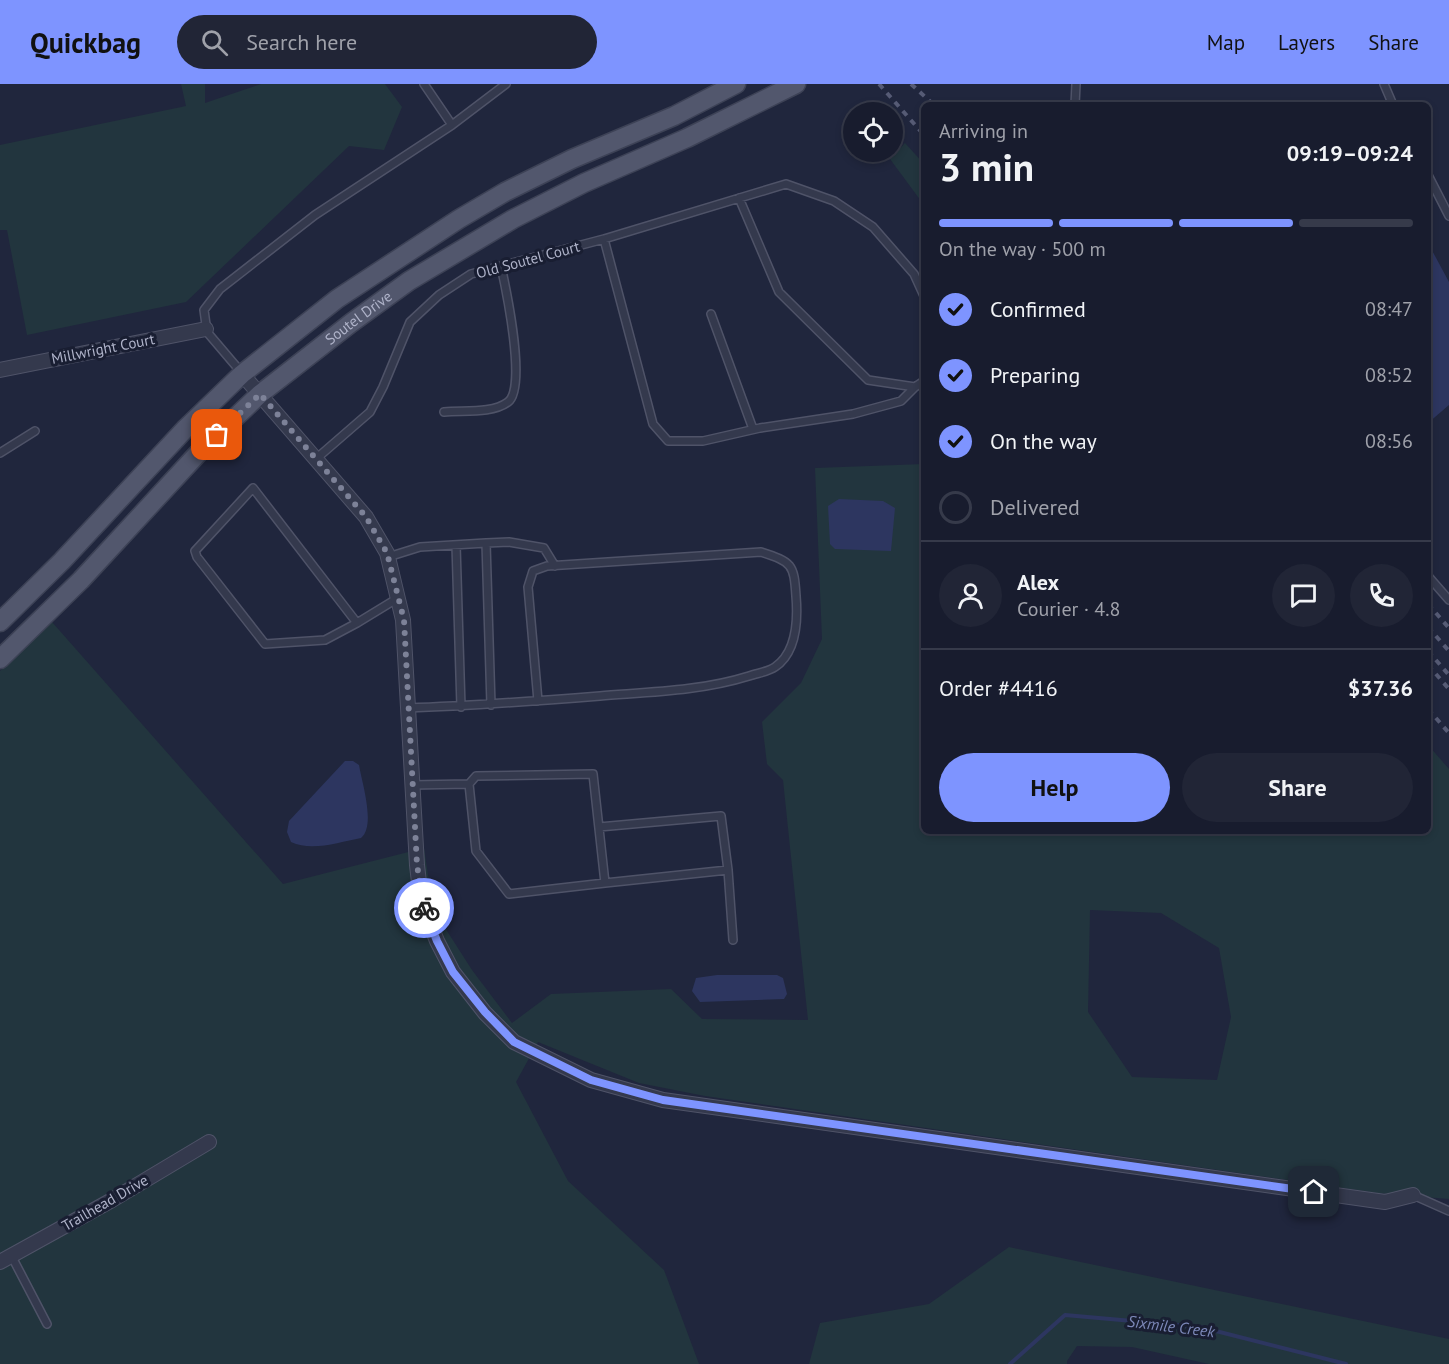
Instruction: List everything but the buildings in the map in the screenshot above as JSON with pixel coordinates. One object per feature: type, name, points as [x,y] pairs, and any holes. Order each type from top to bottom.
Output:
[{"type":"main road","name":"Soutel Drive","points":[[0,622],[63,561],[186,428],[242,374],[337,299],[459,219],[505,192],[674,116],[736,84]]},
{"type":"main road","name":"Soutel Drive","points":[[0,659],[81,579],[203,448],[260,394],[351,322],[409,281],[470,244],[584,183],[687,138],[796,84]]},
{"type":"street","name":"Millwright Court","points":[[0,370],[206,329]]},
{"type":"street","points":[[242,374],[366,517],[388,557],[404,620],[417,865],[424,908],[453,972],[485,1012],[514,1042],[591,1080],[663,1100],[1385,1202],[1413,1195]]},
{"type":"street","name":"Trailhead Drive","points":[[6,1259],[112,1200],[209,1142]]},
{"type":"lane","points":[[424,84],[452,125]]},
{"type":"lane","points":[[242,374],[206,329],[204,310],[220,289],[315,215],[452,125],[506,84]]},
{"type":"lane","points":[[1075,102],[1076,84]]},
{"type":"lane","points":[[1384,84],[1392,102]]},
{"type":"lane","points":[[1431,181],[1449,216]]},
{"type":"lane","name":"Old Soutel Court","points":[[317,458],[370,412],[410,322],[439,295],[471,274],[604,239],[786,184],[834,201],[873,227],[914,274],[921,289]]},
{"type":"lane","points":[[739,198],[779,292],[868,380],[915,387]]},
{"type":"lane","points":[[604,239],[653,424],[668,441],[703,441],[753,429],[853,414],[901,401],[921,383]]},
{"type":"lane","points":[[444,412],[495,408],[510,401],[516,388],[513,323],[501,266]]},
{"type":"lane","points":[[711,314],[753,429]]},
{"type":"lane","points":[[0,453],[35,431]]},
{"type":"lane","points":[[357,624],[252,488],[195,551],[265,644],[325,640],[357,624],[398,598]]},
{"type":"lane","points":[[388,557],[420,547],[509,542],[544,548],[555,566]]},
{"type":"lane","points":[[486,543],[491,705]]},
{"type":"lane","points":[[456,545],[461,707]]},
{"type":"lane","points":[[408,708],[461,707],[674,691],[729,682],[774,668],[788,656],[794,638],[796,598],[793,570],[784,559],[762,552],[555,566],[533,571],[528,587],[538,701]]},
{"type":"lane","points":[[1431,579],[1449,600]]},
{"type":"lane","points":[[605,883],[592,774],[476,776],[469,784],[476,851],[509,894],[728,870]]},
{"type":"lane","points":[[412,785],[469,784]]},
{"type":"lane","points":[[599,827],[721,816],[733,940]]},
{"type":"lane","points":[[1413,1195],[1449,1211]]},
{"type":"lane","points":[[6,1259],[47,1324]]},
{"type":"shaded area","points":[[181,84],[205,84],[205,103],[261,84],[385,84],[402,107],[384,150],[349,146],[186,302],[27,335],[7,230],[0,230],[0,145],[186,106]]},
{"type":"shaded area","points":[[905,143],[921,161],[921,201],[892,162],[903,162]]},
{"type":"shaded area","points":[[921,464],[921,834],[1431,834],[1431,748],[1449,769],[1449,1199],[1377,1193],[705,1096],[639,1083],[538,1042],[516,1082],[568,1181],[664,1270],[699,1364],[0,1364],[0,671],[52,622],[283,884],[424,848],[428,875],[440,920],[472,970],[512,1023],[551,994],[671,989],[702,1019],[808,1020],[783,780],[767,764],[762,722],[801,683],[822,639],[815,468]],"holes":[[[1090,910],[1161,913],[1219,948],[1231,1017],[1217,1080],[1132,1077],[1088,1012]]]},
{"type":"shaded area","points":[[1009,1247],[1449,1339],[1449,1364],[1209,1364],[1132,1347],[1077,1346],[1067,1364],[809,1364],[820,1323],[929,1304]]},
{"type":"water","points":[[1431,249],[1449,282],[1449,405],[1431,420]]},
{"type":"water","points":[[839,499],[883,501],[895,508],[891,551],[835,549],[830,544],[828,506]]},
{"type":"water","points":[[345,761],[353,761],[359,765],[368,814],[365,832],[361,838],[317,846],[291,842],[287,832],[289,821]]},
{"type":"water","points":[[717,975],[777,975],[783,978],[787,994],[784,999],[700,1002],[692,991],[696,978]]},
{"type":"waterway","name":"Sixmile Creek","points":[[1010,1364],[1065,1315],[1200,1327],[1346,1364]]},
{"type":"railway","points":[[879,84],[921,132]]},
{"type":"railway","points":[[911,84],[931,102]]},
{"type":"railway","points":[[1431,607],[1449,628]]},
{"type":"railway","points":[[1431,630],[1449,651]]},
{"type":"railway","points":[[1431,654],[1449,675]]},
{"type":"railway","points":[[1431,668],[1449,689]]},
{"type":"railway","points":[[1431,712],[1449,733]]},
{"type":"way so far","points":[[217,435],[260,394],[366,517],[387,553],[404,620],[417,865],[424,908]]},
{"type":"route","points":[[424,908],[453,972],[485,1012],[514,1042],[591,1080],[663,1100],[1314,1192]]}]
